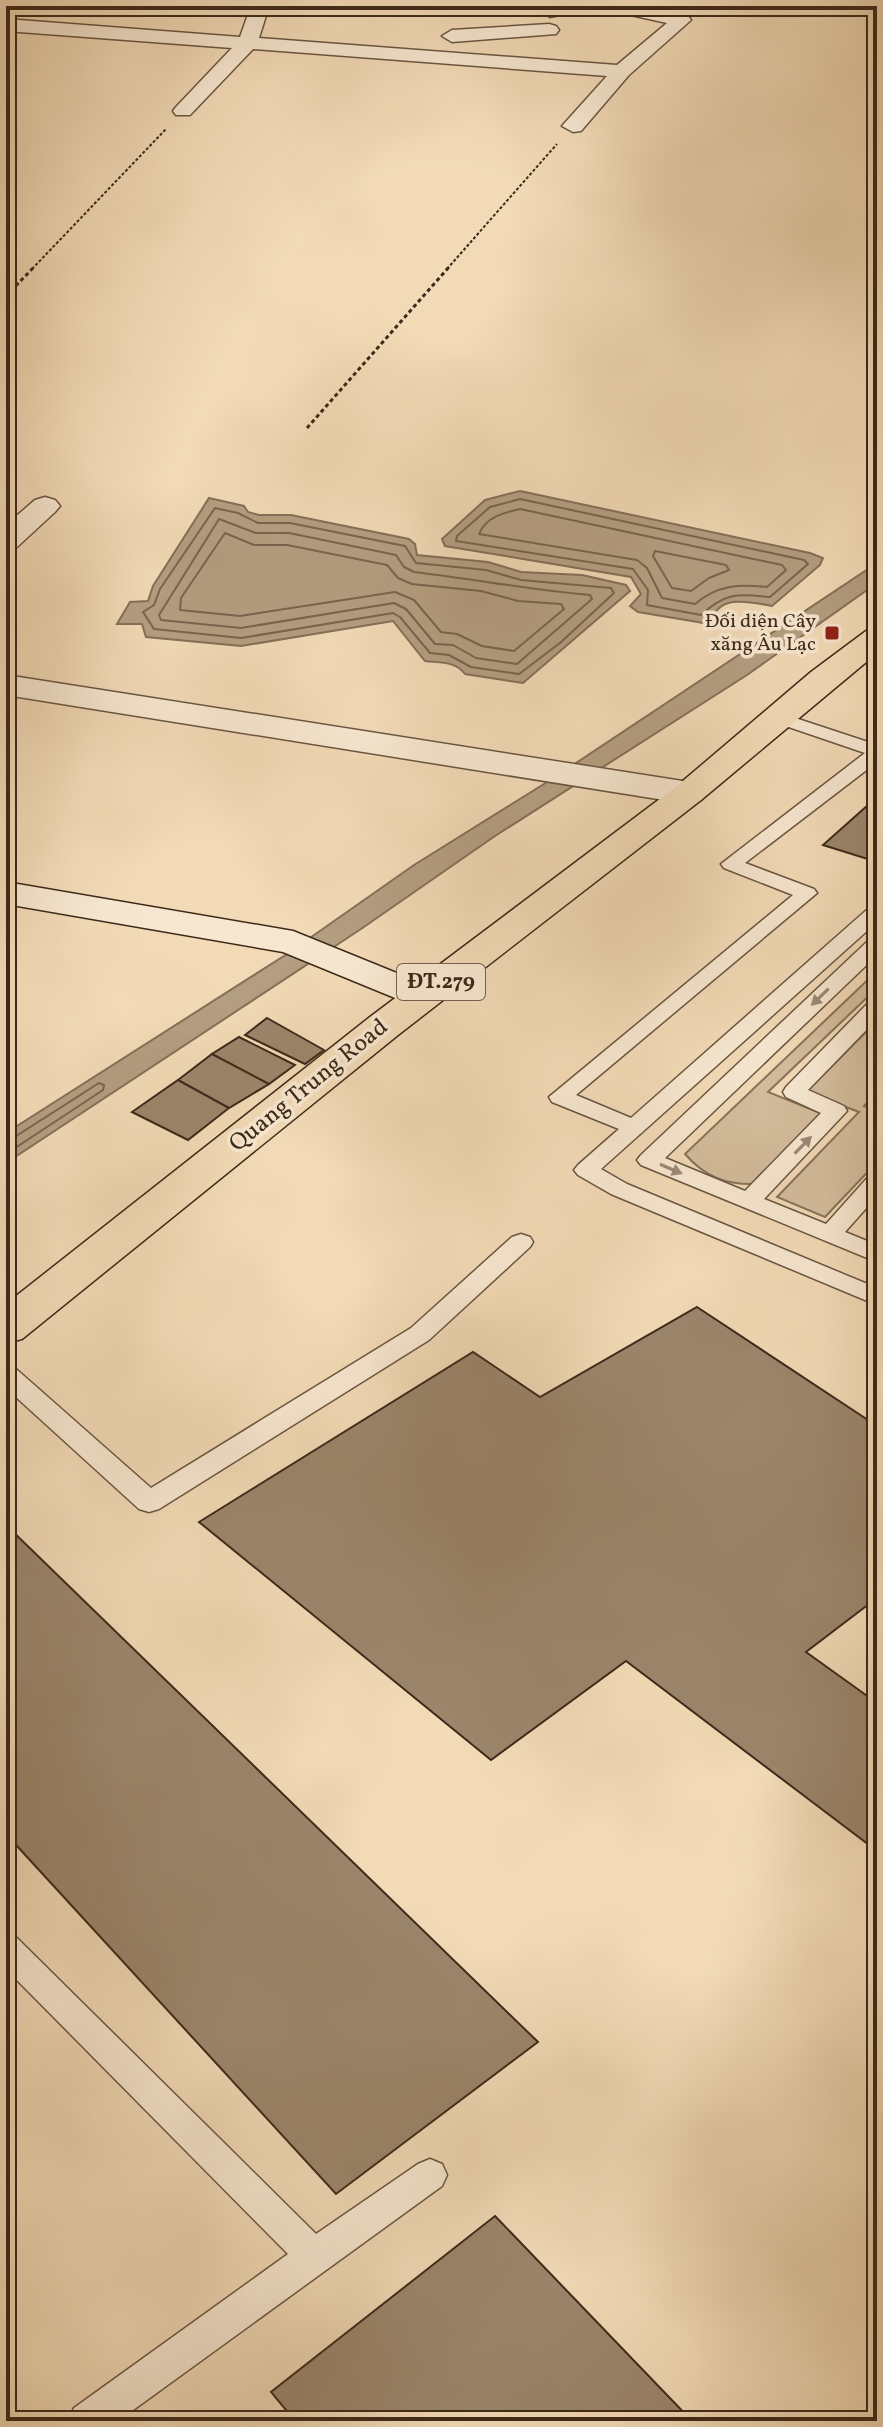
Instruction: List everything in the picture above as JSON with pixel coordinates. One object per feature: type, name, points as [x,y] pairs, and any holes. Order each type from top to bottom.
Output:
[{"type":"main road","name":"Quang Trung Road","points":[[6,1328],[422,997],[689,793],[777,717],[877,638]]},
{"type":"street","points":[[431,58],[430,36],[549,20],[578,6]]},
{"type":"street","points":[[573,126],[622,71],[681,20],[615,6]]},
{"type":"street","points":[[9,8],[111,18],[316,28]]},
{"type":"street","points":[[6,25],[255,25],[431,58],[622,71]]},
{"type":"street","points":[[183,111],[255,25]]},
{"type":"street","points":[[6,541],[45,506]]},
{"type":"street","points":[[6,685],[689,793]]},
{"type":"street","points":[[6,893],[293,942],[422,997]]},
{"type":"lane","points":[[777,717],[877,752]]},
{"type":"lane","points":[[634,1127],[560,1097],[807,893],[731,864],[877,752]]},
{"type":"lane","points":[[877,911],[586,1170],[619,1189],[877,1297]]},
{"type":"lane","points":[[877,943],[649,1160],[877,1254]]},
{"type":"lane","points":[[748,1201],[836,1111],[794,1092],[877,1007]]},
{"type":"lane","points":[[829,1235],[877,1181]]},
{"type":"lane","points":[[6,1374],[149,1502],[420,1334],[521,1242]]},
{"type":"lane","points":[[6,1948],[314,2256]]},
{"type":"lane","points":[[87,2421],[430,2175]]},
{"type":"path","points":[[6,296],[183,111]]},
{"type":"path","points":[[307,428],[573,126]]},
{"type":"shaded area","points":[[877,971],[877,988],[768,1092],[825,1115],[756,1184],[735,1183],[700,1169],[685,1154]]},
{"type":"shaded area","points":[[877,1021],[877,1093],[864,1106],[877,1112],[877,1162],[825,1217],[777,1197],[859,1112],[806,1092]]},
{"type":"water","points":[[520,491],[823,558],[820,565],[772,606],[743,602],[726,604],[714,614],[710,624],[638,612],[630,606],[641,594],[631,577],[445,546],[442,539],[485,500]]},
{"type":"water","points":[[209,498],[244,506],[248,512],[259,515],[291,515],[409,539],[415,544],[417,555],[488,562],[521,572],[582,575],[626,585],[630,591],[523,683],[465,674],[452,665],[425,661],[393,621],[241,646],[146,637],[142,624],[117,624],[130,602],[148,601],[153,586]]},
{"type":"water","points":[[877,563],[877,583],[747,675],[495,836],[361,929],[6,1163],[6,1133],[287,954],[414,865],[552,779]]},
{"type":"building","points":[[877,797],[877,862],[823,845]]},
{"type":"building","points":[[267,1018],[324,1050],[305,1064],[245,1035]]},
{"type":"building","points":[[239,1037],[295,1065],[269,1084],[212,1054]]},
{"type":"building","points":[[212,1054],[269,1084],[229,1108],[178,1080]]},
{"type":"building","points":[[178,1080],[229,1108],[188,1140],[132,1112]]},
{"type":"building","points":[[697,1307],[877,1426],[877,1610],[869,1604],[806,1652],[877,1703],[877,1851],[626,1661],[491,1760],[199,1522],[473,1352],[540,1397]]},
{"type":"building","points":[[6,1525],[538,2042],[336,2194],[6,1834]]},
{"type":"building","points":[[495,2216],[692,2421],[295,2421],[271,2392]]},
{"type":"place","name":"Đối diện Cây xăng Âu Lạc","points":[[832,633]]}]
